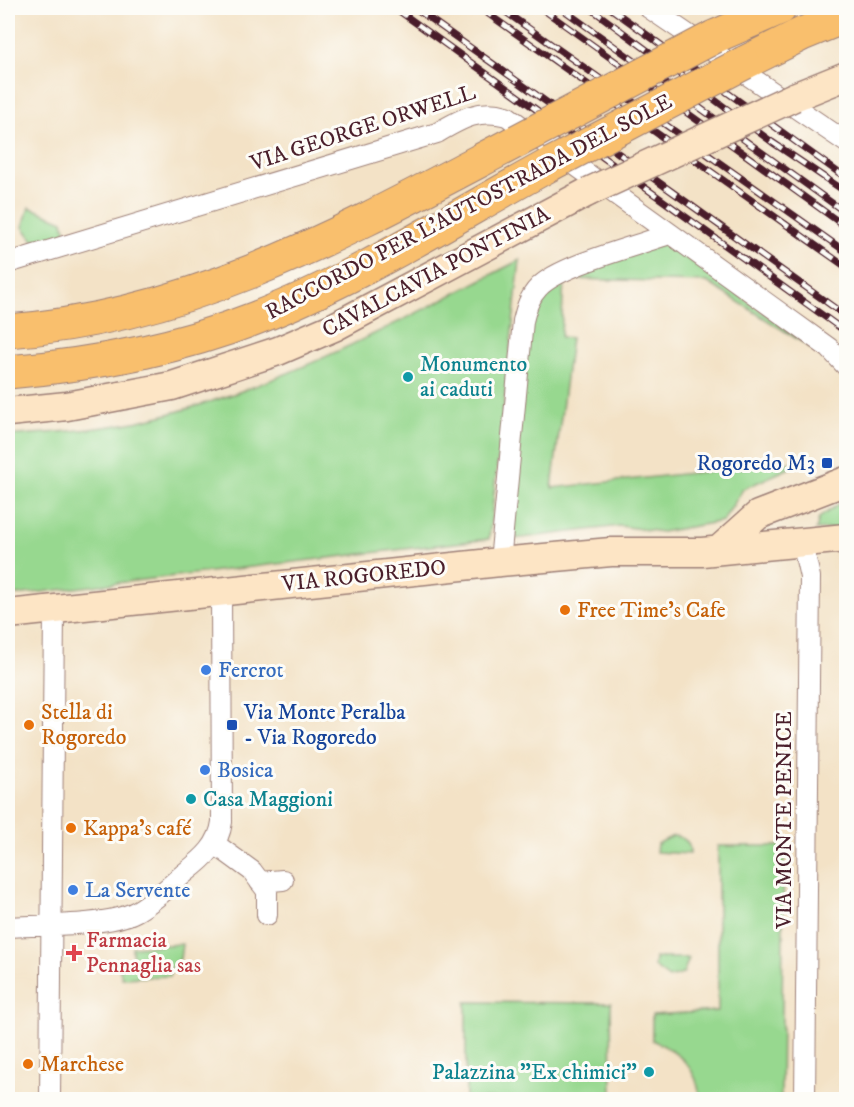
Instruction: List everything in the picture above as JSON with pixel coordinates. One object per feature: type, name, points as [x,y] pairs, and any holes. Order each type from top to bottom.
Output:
[{"type":"highway","name":"RACCORDO PER L'AUTOSTRADA DEL SOLE","points":[[8,331],[91,318],[158,303],[226,283],[344,231],[714,37],[780,8]]},
{"type":"highway","name":"RACCORDO PER L'AUTOSTRADA DEL SOLE","points":[[8,372],[88,363],[150,350],[255,319],[304,298],[356,271],[551,164],[744,63],[802,34],[846,16]]},
{"type":"street","points":[[649,8],[846,142]]},
{"type":"street","name":"CAVALCAVIA PONTINIA","points":[[8,412],[67,406],[172,386],[278,351],[334,327],[588,192],[794,97],[846,76]]},
{"type":"street","name":"VIA GEORGE ORWELL","points":[[8,263],[437,133],[466,116],[495,112],[507,116],[829,348],[846,366]]},
{"type":"street","points":[[500,562],[523,321],[528,303],[548,279],[669,234]]},
{"type":"street","points":[[802,542],[802,532],[809,512],[842,482]]},
{"type":"street","points":[[720,549],[758,515],[842,482]]},
{"type":"street","name":"VIA ROGOREDO","points":[[8,614],[500,562],[611,552],[720,549],[846,538]]},
{"type":"street","name":"VIA MONTE PENICE","points":[[802,542],[810,577],[805,1100]]},
{"type":"street","points":[[8,927],[117,918],[143,907],[202,859],[215,844],[221,834],[222,822],[221,591]]},
{"type":"street","points":[[50,1100],[54,608]]},
{"type":"street","points":[[215,844],[252,871],[267,891],[267,915]]},
{"type":"street","points":[[260,882],[283,880]]},
{"type":"green space","points":[[29,207],[63,221],[66,234],[35,243],[23,227]]},
{"type":"green space","points":[[665,242],[827,358],[707,282],[564,279],[561,337],[571,338],[552,488],[805,461],[743,489],[723,521],[662,532],[620,526],[506,540],[528,321],[533,307],[543,291],[560,279]]},
{"type":"green space","points":[[520,260],[489,539],[8,596],[8,436],[131,423],[197,406],[245,390],[339,351]]},
{"type":"green space","points":[[846,499],[846,528],[816,530],[819,518]]},
{"type":"green space","points":[[673,836],[686,841],[690,854],[656,852],[657,844]]},
{"type":"green space","points":[[718,846],[784,846],[781,1099],[700,1099],[695,1078],[685,1062],[671,1050],[652,1040],[652,1015],[718,1011]]},
{"type":"green space","points":[[182,944],[180,959],[171,967],[170,976],[122,978],[119,967],[133,965],[132,947]]},
{"type":"green space","points":[[655,958],[689,958],[683,974],[669,978],[654,967]]},
{"type":"green space","points":[[466,1002],[611,1003],[612,1099],[466,1099]]},
{"type":"railway","points":[[395,8],[846,332]]},
{"type":"railway","points":[[415,8],[846,316]]},
{"type":"railway","points":[[480,8],[846,267]]},
{"type":"railway","points":[[500,8],[846,252]]},
{"type":"railway","points":[[541,8],[846,227]]},
{"type":"railway","points":[[561,8],[846,213]]},
{"type":"railway","points":[[590,8],[772,142],[846,192]]},
{"type":"railway","points":[[610,8],[846,178]]},
{"type":"place","name":"Monumento ai caduti","points":[[408,377]]},
{"type":"place","name":"Rogoredo M3","points":[[827,463]]},
{"type":"place","name":"Free Time's Cafe","points":[[565,610]]},
{"type":"place","name":"Fercrot","points":[[206,670]]},
{"type":"place","name":"Stella di Rogoredo","points":[[29,725]]},
{"type":"place","name":"Via Monte Peralba - Via Rogoredo","points":[[232,725]]},
{"type":"place","name":"Bosica","points":[[205,770]]},
{"type":"place","name":"Casa Maggioni","points":[[191,799]]},
{"type":"place","name":"Kappa's café","points":[[71,828]]},
{"type":"place","name":"La Servente","points":[[73,890]]},
{"type":"place","name":"Farmacia Pennaglia sas","points":[[74,953]]},
{"type":"place","name":"Marchese","points":[[28,1064]]},
{"type":"place","name":"Palazzina \"Ex chimici\"","points":[[649,1072]]}]
